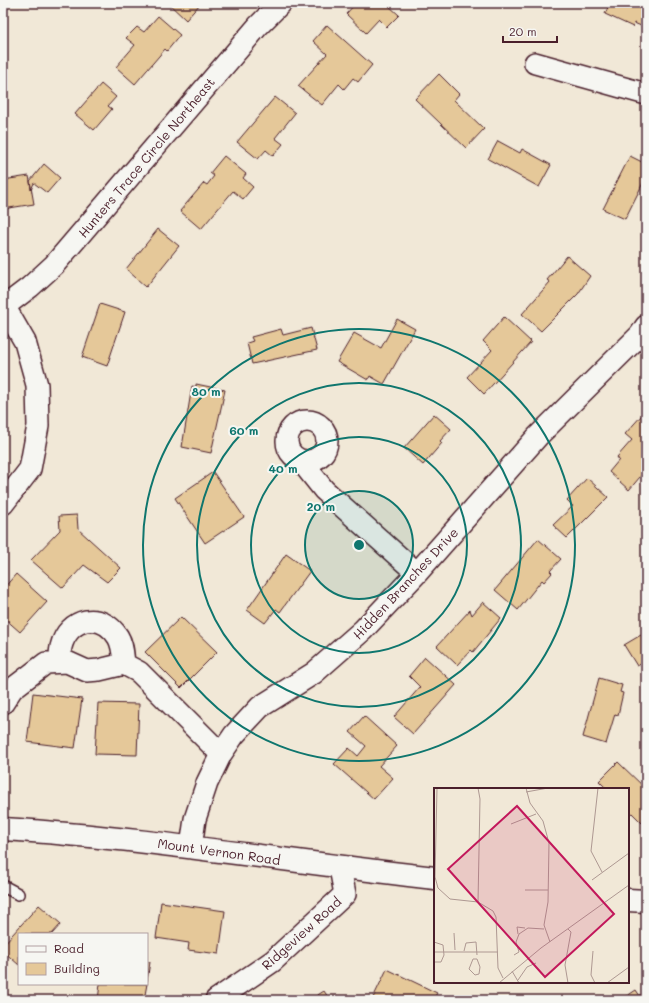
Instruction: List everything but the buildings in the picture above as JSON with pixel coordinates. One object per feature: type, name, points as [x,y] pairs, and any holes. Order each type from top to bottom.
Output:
[{"type":"street","name":"Hunters Trace Circle Northeast","points":[[4,305],[30,287],[54,265],[258,26],[281,3]]},
{"type":"street","points":[[535,63],[646,94]]},
{"type":"street","points":[[3,504],[30,469],[38,426],[37,385],[25,342],[4,305]]},
{"type":"street","name":"Hidden Branches Drive","points":[[191,848],[195,820],[207,783],[221,754],[234,735],[260,707],[314,673],[364,630],[417,573],[538,436],[640,335],[646,326]]},
{"type":"street","points":[[301,461],[324,490],[417,573]]},
{"type":"street","points":[[62,662],[60,660],[60,649],[64,636],[76,624],[87,620],[97,621],[108,625],[118,637],[122,648],[124,664]]},
{"type":"street","points":[[3,703],[12,689],[46,663],[67,662],[87,671],[99,670],[124,664],[139,672],[221,754]]},
{"type":"street","name":"Mount Vernon Road","points":[[3,829],[110,837],[340,868],[434,878]]},
{"type":"street","name":"Ridgeview Road","points":[[216,1000],[273,961],[344,894],[340,868]]},
{"type":"street","points":[[629,900],[646,901]]},
{"type":"lane","points":[[3,886],[18,894]]}]
